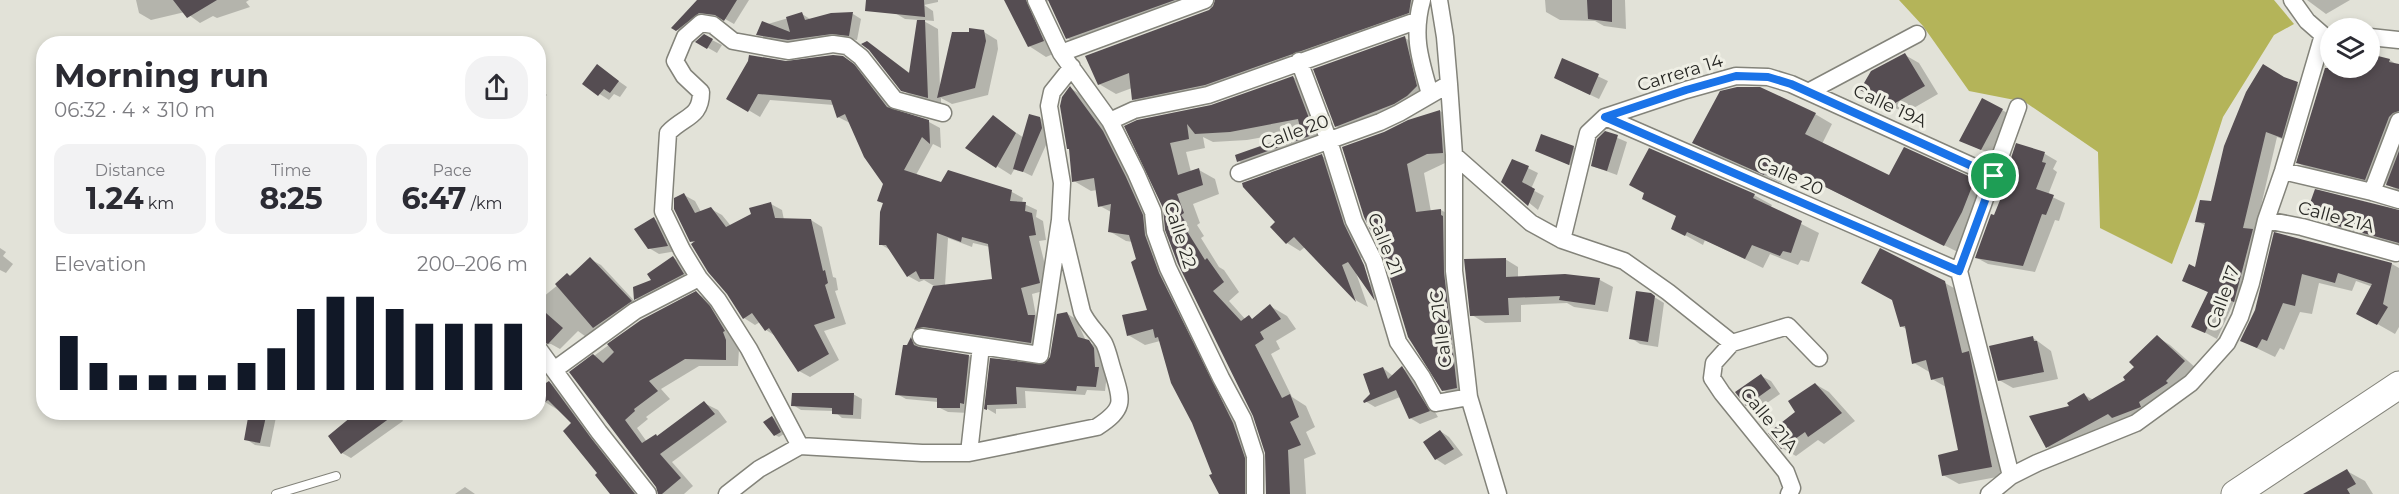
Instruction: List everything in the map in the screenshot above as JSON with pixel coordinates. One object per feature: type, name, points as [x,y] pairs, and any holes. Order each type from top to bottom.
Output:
[{"type":"main road","points":[[2235,494],[2399,385]]},
{"type":"street","name":"Calle 22","points":[[1036,0],[1061,52],[1110,121],[1153,212],[1155,232],[1168,268],[1243,419],[1255,456],[1256,494]]},
{"type":"street","points":[[1061,52],[1205,0]]},
{"type":"street","points":[[1422,0],[1416,21],[1417,47],[1430,94]]},
{"type":"street","points":[[1438,0],[1445,37],[1449,84]]},
{"type":"street","name":"Calle 17","points":[[2292,0],[2307,21],[2320,30]]},
{"type":"street","points":[[1110,121],[1134,110],[1208,95],[1416,21]]},
{"type":"street","points":[[800,446],[749,349],[718,300],[699,278],[663,211],[668,133],[674,126],[697,112],[701,104],[701,92],[684,76],[675,62],[685,37],[701,23],[713,25],[733,41],[788,51],[833,44],[847,46],[861,57],[895,100],[943,113]]},
{"type":"street","points":[[1810,91],[1917,34]]},
{"type":"street","points":[[2380,38],[2399,40]]},
{"type":"street","name":"Calle 17","points":[[1989,494],[2011,476],[2070,448],[2136,423],[2191,383],[2228,343],[2240,317],[2251,283],[2266,220],[2320,57]]},
{"type":"street","name":"Calle 21","points":[[1299,61],[1329,141],[1354,221],[1374,261],[1398,342],[1422,377],[1436,404],[1469,397]]},
{"type":"street","points":[[921,337],[1041,355],[1060,220],[1062,183],[1048,106],[1052,93],[1072,67]]},
{"type":"street","name":"Carrera 14","points":[[1605,117],[1736,76],[1768,77]]},
{"type":"street","name":"Calle 19A","points":[[1768,77],[1810,91],[1994,176]]},
{"type":"street","name":"Calle 20","points":[[1239,173],[1399,113],[1449,84]]},
{"type":"street","name":"Calle 21C","points":[[1449,84],[1454,156],[1454,271],[1469,397],[1498,494]]},
{"type":"street","points":[[2011,476],[1959,271],[2018,107]]},
{"type":"street","points":[[1562,240],[1588,133],[1605,117]]},
{"type":"street","name":"Calle 20","points":[[1605,117],[1959,271]]},
{"type":"street","points":[[2372,192],[2399,121]]},
{"type":"street","points":[[1454,156],[1531,223],[1562,240],[1624,261],[1668,292],[1732,344],[1788,326],[1819,358]]},
{"type":"street","points":[[2283,171],[2399,200]]},
{"type":"street","points":[[727,494],[759,469],[800,446],[922,453],[969,453],[1097,427],[1110,418],[1117,410],[1121,398],[1104,344],[1087,324],[1082,312],[1060,220]]},
{"type":"street","name":"Calle 21A","points":[[2266,220],[2302,227],[2396,253]]},
{"type":"street","points":[[554,370],[635,312],[699,278]]},
{"type":"street","name":"Calle 21A","points":[[1732,344],[1714,363],[1712,378],[1786,472],[1791,491]]},
{"type":"street","points":[[969,453],[981,346]]},
{"type":"street","points":[[546,359],[648,494]]},
{"type":"lane","points":[[276,494],[336,476]]},
{"type":"shaded area","points":[[1899,0],[2274,0],[2294,24],[2274,35],[2223,117],[2197,198],[2172,264],[2100,228],[2098,152],[2025,102],[1969,91],[1923,26]]},
{"type":"building","points":[[173,0],[217,0],[187,18]]},
{"type":"building","points":[[697,0],[737,0],[724,21],[715,15],[699,13],[676,31],[671,28]]},
{"type":"building","points":[[866,0],[924,0],[925,17],[865,11]]},
{"type":"building","points":[[1004,0],[1026,0],[1044,41],[1028,47]]},
{"type":"building","points":[[1048,0],[1175,0],[1066,39]]},
{"type":"building","points":[[1215,0],[1411,0],[1409,13],[1205,85],[1132,100],[1129,73],[1098,85],[1085,56],[1209,10]]},
{"type":"building","points":[[1587,0],[1612,0],[1612,22],[1588,19]]},
{"type":"building","points":[[802,12],[805,20],[831,13],[853,12],[849,36],[832,34],[788,40],[756,35],[762,21],[790,32],[786,17]]},
{"type":"building","points":[[917,20],[925,20],[928,98],[901,91],[869,50],[861,44],[867,41],[909,73]]},
{"type":"building","points":[[969,28],[984,30],[986,41],[975,88],[937,98],[952,32],[969,32]]},
{"type":"building","points":[[704,34],[713,39],[707,49],[695,42]]},
{"type":"building","points":[[1405,36],[1417,86],[1394,104],[1335,127],[1313,69]]},
{"type":"building","points":[[1905,53],[1925,86],[1890,106],[1860,90],[1871,71]]},
{"type":"building","points":[[749,55],[786,61],[833,55],[843,56],[854,64],[887,107],[929,120],[930,144],[922,137],[904,170],[941,182],[948,170],[1012,190],[1010,201],[1026,202],[1025,211],[1032,213],[1036,235],[1029,236],[1040,283],[1021,288],[1028,315],[1035,315],[1031,343],[923,327],[914,330],[933,286],[992,279],[988,244],[962,237],[961,242],[937,233],[934,279],[920,279],[916,271],[907,277],[886,245],[879,245],[880,212],[883,203],[877,201],[883,184],[864,157],[845,114],[837,118],[831,100],[758,94],[748,112],[726,99],[748,61]]},
{"type":"building","points":[[2380,56],[2390,59],[2389,62],[2399,64],[2399,111],[2389,117],[2365,180],[2296,163],[2322,78],[2380,78]]},
{"type":"building","points":[[1562,58],[1599,74],[1590,95],[1554,78]]},
{"type":"building","points":[[597,64],[619,81],[610,93],[604,89],[598,96],[582,84]]},
{"type":"building","points":[[2263,64],[2284,77],[2298,82],[2282,138],[2266,132],[2243,228],[2253,229],[2234,302],[2221,297],[2205,333],[2191,327],[2208,292],[2182,281],[2189,264],[2195,267],[2205,223],[2195,222],[2200,200],[2211,201],[2224,146],[2246,92]]},
{"type":"building","points":[[1293,76],[1315,134],[1237,162],[1235,155],[1301,132],[1298,119],[1230,132],[1195,134],[1187,124],[1189,139],[1170,143],[1178,175],[1199,168],[1203,185],[1177,194],[1184,213],[1181,215],[1188,226],[1185,228],[1205,260],[1207,258],[1224,282],[1213,291],[1241,321],[1249,315],[1252,319],[1270,304],[1281,319],[1260,332],[1264,339],[1255,345],[1282,398],[1290,394],[1299,417],[1290,422],[1301,445],[1288,450],[1290,494],[1266,494],[1265,453],[1253,416],[1178,264],[1165,230],[1163,208],[1124,126],[1137,120],[1211,105]]},
{"type":"building","points":[[1070,86],[1103,131],[1126,177],[1143,215],[1145,235],[1159,273],[1233,423],[1245,458],[1245,494],[1219,494],[1209,475],[1212,474],[1192,423],[1171,383],[1158,337],[1155,338],[1153,329],[1127,336],[1122,315],[1147,310],[1131,262],[1136,259],[1129,235],[1108,232],[1111,204],[1098,207],[1094,178],[1072,182],[1069,149],[1067,149],[1060,106],[1062,97]]},
{"type":"building","points":[[1737,87],[1760,87],[1816,113],[1805,134],[1889,175],[1904,147],[1975,179],[1962,212],[1944,246],[1771,160],[1764,175],[1692,143],[1720,91]]},
{"type":"building","points":[[1982,98],[2003,109],[1981,150],[1959,141]]},
{"type":"building","points":[[1440,110],[1443,153],[1427,154],[1407,164],[1416,212],[1441,209],[1443,216],[1444,272],[1457,388],[1442,391],[1408,337],[1384,258],[1364,217],[1342,147],[1384,132],[1408,120]]},
{"type":"building","points":[[1029,114],[1040,117],[1042,128],[1023,172],[1013,169]]},
{"type":"building","points":[[993,115],[1016,133],[996,168],[965,148]]},
{"type":"building","points":[[1605,131],[1618,135],[1607,171],[1591,166],[1597,139]]},
{"type":"building","points":[[1541,134],[1574,146],[1569,165],[1535,151]]},
{"type":"building","points":[[2016,143],[2045,152],[2042,162],[2046,163],[2036,189],[2054,195],[2046,215],[2042,214],[2023,266],[1975,258],[1991,214],[1994,215],[2015,163],[2010,161]]},
{"type":"building","points":[[1649,148],[1755,194],[1753,198],[1802,221],[1791,253],[1783,251],[1780,256],[1752,245],[1745,259],[1687,232],[1685,236],[1671,229],[1676,216],[1642,199],[1644,193],[1629,185]]},
{"type":"building","points":[[2399,151],[2399,189],[2386,185]]},
{"type":"building","points":[[1322,154],[1344,224],[1364,265],[1375,301],[1348,262],[1342,265],[1356,302],[1294,237],[1286,244],[1270,227],[1275,222],[1243,187],[1242,183]]},
{"type":"building","points":[[1512,159],[1529,166],[1522,182],[1535,189],[1528,206],[1501,182]]},
{"type":"building","points":[[2315,189],[2399,210],[2399,243],[2305,217]]},
{"type":"building","points":[[684,193],[695,213],[711,207],[726,227],[751,214],[749,208],[771,202],[775,218],[811,219],[828,283],[825,285],[835,318],[814,325],[829,354],[798,372],[769,328],[765,331],[752,313],[743,319],[727,294],[708,272],[691,244],[695,241],[690,242],[674,209],[674,198]]},
{"type":"building","points":[[654,217],[668,246],[648,249],[634,229]]},
{"type":"building","points":[[2274,232],[2392,263],[2383,304],[2388,307],[2377,325],[2356,314],[2372,284],[2338,273],[2335,283],[2302,274],[2295,306],[2283,303],[2267,341],[2262,339],[2257,348],[2240,341],[2255,310]]},
{"type":"building","points":[[1880,248],[1945,281],[1962,353],[1969,351],[1992,467],[1942,476],[1938,455],[1958,450],[1943,377],[1931,380],[1926,360],[1912,364],[1905,326],[1900,327],[1892,300],[1861,283]]},
{"type":"building","points":[[673,256],[684,274],[634,300],[633,287],[651,280],[647,274]]},
{"type":"building","points":[[590,257],[632,301],[593,328],[555,284],[567,273],[570,276]]},
{"type":"building","points":[[1506,258],[1506,277],[1565,274],[1600,278],[1595,305],[1559,300],[1560,296],[1508,298],[1509,315],[1470,316],[1464,259]]},
{"type":"building","points":[[696,291],[710,306],[725,331],[723,332],[726,340],[726,360],[685,359],[649,381],[658,391],[634,409],[635,411],[625,420],[642,443],[656,434],[657,436],[704,401],[715,414],[660,454],[681,478],[662,494],[658,494],[656,487],[569,372],[593,354],[603,363],[614,352],[607,344],[641,320]]},
{"type":"building","points":[[1636,291],[1651,293],[1655,296],[1648,342],[1629,339]]},
{"type":"building","points":[[1067,312],[1078,337],[1089,340],[1094,348],[1095,367],[1099,367],[1096,387],[1077,386],[1076,391],[1016,387],[1017,404],[987,405],[987,410],[984,409],[990,358],[1044,364],[1050,357],[1057,314]]},
{"type":"building","points":[[546,313],[563,328],[548,344],[546,343]]},
{"type":"building","points":[[2157,335],[2185,361],[2166,381],[2168,383],[2139,402],[2141,407],[2112,418],[2108,414],[2046,448],[2029,416],[2069,406],[2067,403],[2084,393],[2089,401],[2125,380],[2123,377],[2134,367],[2129,362]]},
{"type":"building","points":[[2033,336],[2034,341],[2037,341],[2044,372],[1998,381],[1989,346]]},
{"type":"building","points":[[911,337],[914,345],[919,347],[969,355],[964,404],[960,403],[960,408],[937,408],[937,398],[895,395],[903,345],[907,345]]},
{"type":"building","points":[[1402,366],[1430,411],[1409,419],[1396,390],[1364,403],[1363,401],[1370,394],[1363,374],[1383,367],[1388,379]]},
{"type":"building","points":[[1761,374],[1771,388],[1746,406],[1735,392]]},
{"type":"building","points":[[549,381],[635,494],[610,494],[595,475],[597,473],[563,431],[571,423],[548,400],[546,401],[546,383]]},
{"type":"building","points":[[1815,383],[1842,413],[1808,437],[1805,432],[1781,449],[1768,433],[1795,412],[1788,401]]},
{"type":"building","points":[[792,393],[854,393],[853,415],[832,414],[832,408],[791,406]]},
{"type":"building","points":[[772,416],[781,432],[774,436],[763,422]]},
{"type":"building","points":[[248,420],[265,420],[260,443],[244,440]]},
{"type":"building","points":[[347,420],[387,420],[341,454],[328,436]]},
{"type":"building","points":[[1440,430],[1454,449],[1435,460],[1423,442]]},
{"type":"building","points":[[2347,469],[2356,484],[2347,489],[2350,494],[2303,494]]},
{"type":"route","points":[[1736,76],[1768,77],[1810,91],[1994,176],[1959,271],[1605,117],[1736,76]]}]
